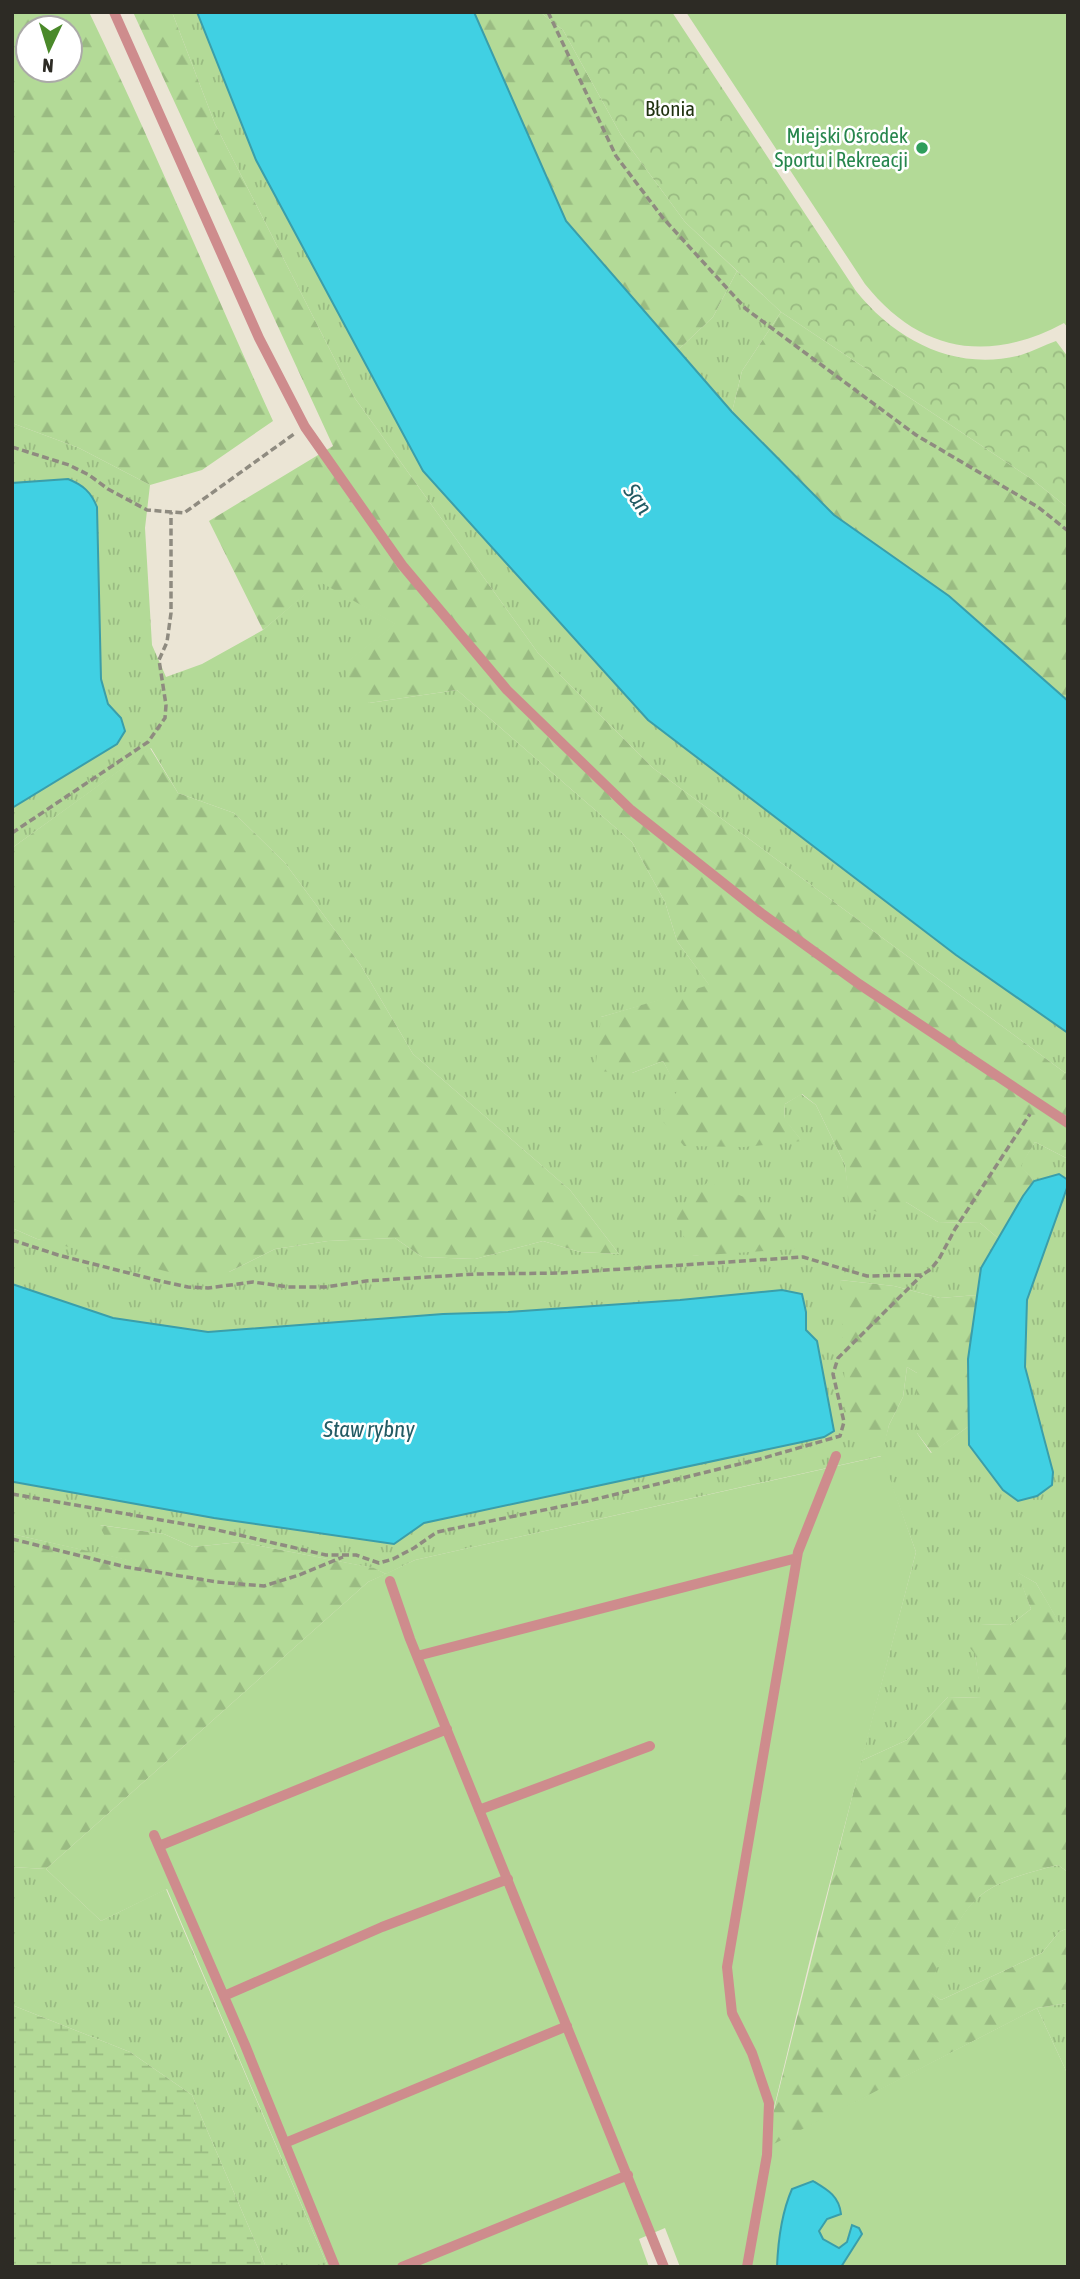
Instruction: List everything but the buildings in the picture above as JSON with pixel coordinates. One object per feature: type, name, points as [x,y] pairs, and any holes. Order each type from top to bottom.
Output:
[{"type":"lane","points":[[114,12],[259,338],[305,426],[402,565],[507,690],[631,810],[761,913],[1068,1123]]},
{"type":"lane","points":[[747,2267],[767,2155],[769,2104],[752,2053],[732,2013],[727,1967],[797,1558],[836,1456]]},
{"type":"lane","points":[[417,1656],[797,1558]]},
{"type":"lane","points":[[390,1581],[417,1656],[664,2267]]},
{"type":"lane","points":[[159,1846],[447,1729]]},
{"type":"lane","points":[[479,1810],[650,1746]]},
{"type":"lane","points":[[155,1835],[335,2267]]},
{"type":"lane","points":[[224,1996],[382,1927],[508,1879]]},
{"type":"lane","points":[[285,2143],[567,2026]]},
{"type":"lane","points":[[402,2267],[628,2175]]},
{"type":"path","points":[[548,12],[616,156],[663,218],[746,309],[916,435],[1038,507],[1068,531]]},
{"type":"path","points":[[12,447],[69,465],[147,510],[184,513],[305,426]]},
{"type":"path","points":[[12,833],[148,742],[165,718],[166,705],[159,660],[167,642],[172,613],[171,512]]},
{"type":"path","points":[[12,1494],[213,1529],[326,1555],[347,1555],[379,1563],[414,1548],[437,1532],[588,1501],[760,1459],[840,1436],[844,1422],[833,1374],[838,1358],[939,1259],[955,1229],[1037,1103]]},
{"type":"path","points":[[12,1240],[58,1255],[160,1281],[208,1288],[253,1282],[288,1287],[325,1287],[407,1279],[562,1273],[803,1257],[867,1276],[922,1275]]},
{"type":"path","points":[[12,1539],[126,1567],[217,1582],[264,1586],[347,1555]]},
{"type":"green space","points":[[12,12],[89,12],[273,421],[202,470],[150,485],[79,448],[12,423]]},
{"type":"green space","points":[[133,12],[172,12],[215,124],[354,397],[538,653],[653,768],[1068,1075],[1068,1159],[1035,1142],[1021,1166],[1034,1181],[998,1238],[980,1223],[938,1222],[906,1202],[887,1214],[849,1205],[845,1165],[816,1105],[802,1094],[785,1104],[784,1118],[802,1141],[744,1147],[684,1146],[659,1117],[678,1090],[663,1061],[632,1073],[595,1071],[601,1017],[709,985],[677,941],[665,902],[632,842],[457,690],[369,703],[351,692],[344,664],[395,624],[320,582],[263,630],[209,521],[333,446]]},
{"type":"green space","points":[[172,12],[197,12],[256,160],[423,471],[648,720],[956,955],[1068,1033],[1068,1075],[653,768],[538,653],[354,397],[215,124]]},
{"type":"green space","points":[[474,12],[540,12],[563,30],[621,135],[685,222],[737,271],[713,317],[678,350],[566,221]]},
{"type":"green space","name":"Błonia","points":[[540,12],[672,12],[856,291],[872,309],[909,338],[929,348],[973,359],[1021,355],[1056,341],[1068,357],[1068,508],[1033,480],[781,312],[685,222],[621,135],[563,30]]},
{"type":"green space","name":"Miejski Ośrodek Sportu i Rekreacji","points":[[686,12],[1068,12],[1068,328],[1064,323],[1036,336],[1008,344],[982,347],[956,344],[932,337],[908,325],[886,307],[865,284]]},
{"type":"green space","points":[[737,271],[781,312],[742,371],[732,412],[678,350],[713,317]]},
{"type":"green space","points":[[781,312],[1033,480],[1068,508],[1068,701],[949,596],[834,515],[732,412],[742,371]]},
{"type":"green space","points":[[12,423],[79,448],[150,485],[145,528],[152,645],[166,677],[202,664],[263,630],[320,581],[396,624],[345,664],[369,703],[457,690],[632,842],[665,902],[677,941],[710,986],[601,1017],[632,1073],[663,1061],[679,1090],[801,1140],[784,1119],[785,1104],[801,1094],[816,1105],[845,1165],[850,1205],[906,1202],[938,1222],[980,1223],[998,1238],[981,1268],[977,1295],[940,1298],[894,1286],[840,1280],[881,1455],[889,1425],[903,1397],[907,1367],[917,1373],[917,1433],[931,1453],[969,1426],[969,1445],[1053,1472],[1025,1367],[1027,1299],[1068,1185],[1068,1626],[1062,1628],[1036,1583],[1018,1573],[1031,1609],[1010,1625],[980,1624],[975,1654],[982,1698],[948,1697],[907,1740],[861,1761],[916,1552],[881,1456],[415,1560],[386,1574],[373,1568],[240,1542],[193,1547],[164,1534],[100,1525],[131,1561],[12,1534],[12,1482],[214,1518],[394,1544],[423,1523],[802,1442],[824,1437],[834,1430],[817,1341],[806,1330],[806,1312],[782,1290],[680,1300],[208,1332],[113,1318],[12,1284],[12,1228],[37,1239],[229,1272],[275,1249],[328,1241],[395,1238],[422,1257],[475,1259],[543,1241],[580,1252],[619,1254],[570,1190],[413,1054],[360,964],[285,863],[234,813],[178,793],[151,748],[12,848],[12,808],[117,744],[121,718],[108,704],[101,679],[97,507],[68,479],[12,483]],"holes":[[[708,1182],[707,1254],[692,1256]]]},
{"type":"green space","points":[[150,748],[178,793],[234,813],[285,863],[360,964],[413,1054],[570,1190],[619,1254],[580,1252],[543,1241],[475,1259],[422,1257],[395,1238],[328,1241],[275,1249],[229,1272],[201,1280],[37,1239],[12,1228],[12,848]]},
{"type":"green space","points":[[1035,1142],[1068,1159],[1068,1180],[1059,1174],[1034,1181],[1020,1166]]},
{"type":"green space","points":[[708,1182],[751,1200],[795,1234],[795,1249],[692,1256],[674,1212]]},
{"type":"green space","points":[[840,1280],[894,1286],[940,1298],[977,1295],[968,1359],[969,1426],[932,1453],[917,1433],[917,1373],[907,1367],[903,1397],[889,1425],[882,1456],[860,1438],[846,1412]]},
{"type":"green space","points":[[882,1456],[916,1552],[812,1951],[764,2149],[1037,2008],[1068,2075],[1068,2267],[680,2267],[665,2228],[639,2239],[649,2267],[328,2267],[167,1889],[101,1921],[46,1869],[368,1582],[415,1560]]},
{"type":"green space","points":[[99,1525],[164,1534],[193,1547],[240,1542],[374,1568],[386,1574],[368,1582],[46,1869],[12,1867],[12,1534],[129,1560],[111,1548]]},
{"type":"green space","points":[[1017,1572],[1036,1583],[1062,1627],[1068,1626],[1068,1872],[1058,1865],[1030,1872],[993,1887],[975,1900],[951,1937],[928,1991],[941,2000],[1042,1953],[1059,1932],[1068,1928],[1068,2003],[1037,2008],[764,2150],[861,1761],[907,1740],[948,1697],[981,1698],[975,1654],[960,1636],[980,1624],[1010,1625],[1031,1609]]},
{"type":"green space","points":[[1058,1865],[1068,1872],[1068,1928],[1059,1932],[1042,1953],[941,2000],[927,1991],[950,1937],[975,1900],[1002,1883]]},
{"type":"green space","points":[[12,1867],[46,1869],[101,1921],[166,1889],[328,2267],[266,2267],[192,2095],[130,2052],[12,2005]]},
{"type":"green space","points":[[1068,2003],[1068,2075],[1037,2008]]},
{"type":"green space","points":[[12,2005],[130,2052],[192,2095],[266,2267],[12,2267]]},
{"type":"water","name":"San","points":[[197,12],[474,12],[566,221],[732,412],[834,515],[949,596],[1068,701],[1068,1033],[956,955],[648,720],[423,471],[256,160]]},
{"type":"water","points":[[68,479],[86,490],[97,507],[101,679],[108,704],[121,718],[125,731],[117,744],[12,808],[12,483]]},
{"type":"water","points":[[1059,1174],[1068,1180],[1068,1185],[1027,1300],[1025,1367],[1053,1472],[1052,1485],[1037,1496],[1018,1501],[1003,1490],[969,1445],[968,1359],[981,1268],[1034,1181]]},
{"type":"water","name":"Staw rybny","points":[[12,1284],[113,1318],[208,1332],[680,1300],[782,1290],[802,1294],[806,1330],[817,1341],[834,1431],[824,1437],[802,1442],[424,1523],[394,1544],[214,1518],[12,1482]]},
{"type":"water","points":[[813,2181],[835,2198],[840,2208],[841,2214],[827,2219],[819,2231],[823,2239],[839,2248],[847,2242],[852,2225],[859,2228],[862,2234],[841,2267],[777,2267],[781,2227],[792,2189]]},
{"type":"place","name":"Miejski Ośrodek Sportu i Rekreacji","points":[[922,148]]}]
